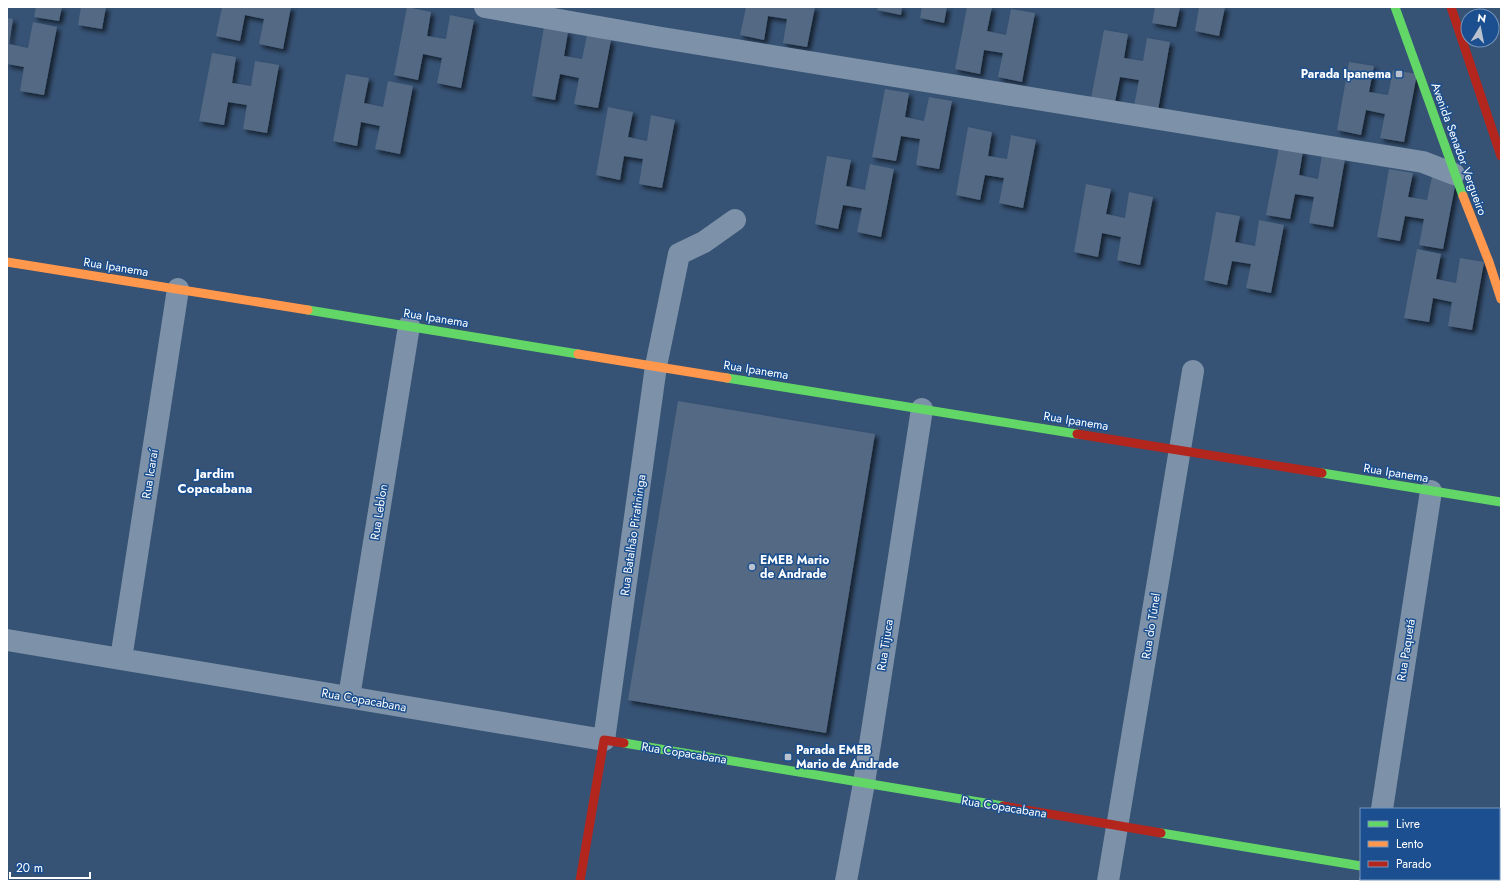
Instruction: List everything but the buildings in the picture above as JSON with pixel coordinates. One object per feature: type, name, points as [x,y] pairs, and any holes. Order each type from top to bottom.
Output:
[{"type":"street","points":[[486,7],[671,39],[1423,162],[1454,174]]},
{"type":"street","name":"Avenida Senador Vergueiro","points":[[1395,7],[1454,174],[1501,299]]},
{"type":"street","points":[[1451,7],[1501,156]]},
{"type":"street","name":"Rua Batalhão Piratininga","points":[[580,881],[604,740],[656,366],[679,254],[704,242],[735,220]]},
{"type":"street","name":"Rua Ipanema","points":[[7,262],[1501,502]]},
{"type":"street","name":"Rua Icaraí","points":[[122,659],[178,289]]},
{"type":"street","name":"Rua Leblon","points":[[349,697],[410,326]]},
{"type":"street","name":"Rua do Túnel","points":[[1108,881],[1193,371]]},
{"type":"street","name":"Rua Tijuca","points":[[846,881],[864,783],[922,408]]},
{"type":"street","name":"Rua Paquetá","points":[[1382,808],[1431,491]]},
{"type":"street","name":"Rua Copacabana","points":[[7,640],[1360,866]]},
{"type":"traffic: fast","points":[[1395,7],[1463,196]]},
{"type":"traffic: fast","points":[[308,310],[578,354]]},
{"type":"traffic: fast","points":[[727,378],[1077,434]]},
{"type":"traffic: fast","points":[[1322,473],[1501,502]]},
{"type":"traffic: fast","points":[[624,743],[1003,806]]},
{"type":"traffic: fast","points":[[1161,833],[1360,866]]},
{"type":"traffic: fast","points":[[1444,880],[1450,881]]},
{"type":"traffic: slow","points":[[1463,196],[1489,262],[1501,299]]},
{"type":"traffic: slow","points":[[7,262],[308,310]]},
{"type":"traffic: slow","points":[[578,354],[727,378]]},
{"type":"traffic: jam","points":[[1451,7],[1501,156]]},
{"type":"traffic: jam","points":[[1077,434],[1322,473]]},
{"type":"traffic: jam","points":[[580,881],[604,740],[624,743]]},
{"type":"traffic: jam","points":[[1003,806],[1161,833]]},
{"type":"place","name":"Parada Ipanema","points":[[1399,74]]},
{"type":"place","name":"EMEB Mario de Andrade","points":[[752,567]]},
{"type":"place","name":"Parada EMEB Mario de Andrade","points":[[788,757]]},
{"type":"district","name":"Jardim Copacabana","points":[[215,480]]}]
